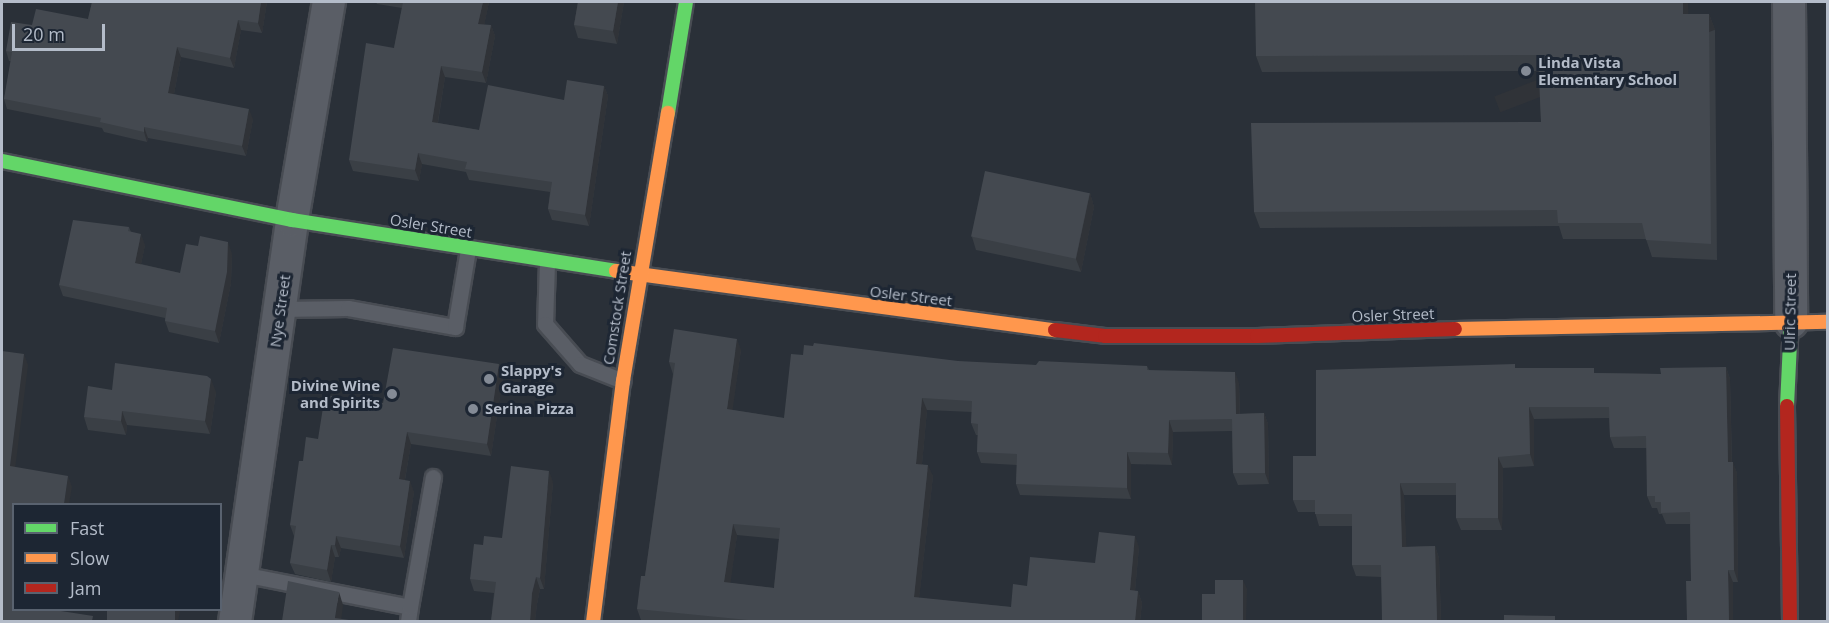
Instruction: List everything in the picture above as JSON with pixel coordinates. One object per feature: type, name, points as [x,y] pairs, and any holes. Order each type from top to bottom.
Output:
[{"type":"street","name":"Nye Street","points":[[235,621],[292,220],[329,2]]},
{"type":"street","name":"Comstock Street","points":[[593,621],[622,381],[686,2]]},
{"type":"street","name":"Ulric Street","points":[[1789,2],[1790,621]]},
{"type":"street","name":"Osler Street","points":[[2,161],[292,220],[547,262],[1105,336],[1257,336],[1637,323],[1827,322]]},
{"type":"lane","points":[[281,309],[348,308],[455,327],[468,249]]},
{"type":"lane","points":[[547,262],[545,324],[580,364],[622,381]]},
{"type":"lane","points":[[242,574],[409,614],[433,477]]},
{"type":"building","points":[[92,2],[261,2],[258,23],[238,20],[230,58],[177,47],[168,93],[249,109],[242,146],[144,127],[144,132],[100,122],[101,118],[4,99],[12,52],[6,51],[11,22],[32,25],[36,9],[88,19]]},
{"type":"building","points":[[403,2],[483,2],[478,24],[491,25],[482,72],[441,66],[432,122],[479,130],[488,85],[564,100],[567,80],[604,86],[585,215],[548,209],[552,182],[465,169],[467,162],[418,153],[415,170],[349,160],[366,43],[394,48]]},
{"type":"building","points":[[578,2],[618,2],[613,31],[574,25]]},
{"type":"building","points":[[1255,2],[1683,2],[1683,14],[1709,14],[1711,244],[1646,240],[1642,223],[1558,223],[1557,210],[1254,212],[1251,123],[1541,122],[1538,55],[1256,56]]},
{"type":"building","points":[[985,171],[1090,193],[1076,259],[971,237]]},
{"type":"building","points":[[73,220],[129,227],[128,231],[141,234],[135,263],[180,273],[186,244],[198,246],[200,236],[228,242],[227,272],[215,331],[165,321],[167,308],[59,285]]},
{"type":"building","points":[[674,329],[737,339],[727,409],[784,418],[791,354],[803,355],[804,345],[813,346],[814,343],[958,361],[1036,365],[1039,361],[1147,366],[1147,370],[1235,372],[1236,414],[1264,413],[1265,473],[1233,473],[1232,419],[1169,420],[1168,453],[1127,452],[1127,488],[1016,484],[1017,454],[977,452],[978,424],[971,423],[972,401],[922,398],[916,464],[928,465],[914,597],[1011,607],[1013,584],[1027,586],[1030,557],[1095,563],[1099,532],[1135,536],[1130,590],[1138,591],[1135,621],[758,621],[637,609],[641,576],[645,576],[675,363],[669,362]],"holes":[[[733,524],[780,528],[774,588],[724,582]]]},
{"type":"building","points":[[393,348],[499,364],[487,444],[407,432],[399,479],[410,481],[400,546],[336,536],[335,545],[331,545],[327,570],[290,563],[296,526],[290,525],[299,461],[303,461],[306,437],[318,439],[325,395],[383,403]]},
{"type":"building","points":[[2,351],[24,354],[10,466],[68,476],[64,503],[12,503],[12,611],[61,611],[93,616],[92,621],[2,621]]},
{"type":"building","points":[[115,363],[207,376],[211,379],[205,421],[122,411],[121,421],[84,417],[88,386],[112,390]]},
{"type":"building","points":[[1515,364],[1515,368],[1594,368],[1594,373],[1661,374],[1660,368],[1726,367],[1728,462],[1733,462],[1734,570],[1728,570],[1729,621],[1687,621],[1686,581],[1691,581],[1690,512],[1661,513],[1661,502],[1655,502],[1655,496],[1647,496],[1646,436],[1610,437],[1609,407],[1529,407],[1530,454],[1498,457],[1498,518],[1456,518],[1456,483],[1400,483],[1402,547],[1435,546],[1437,621],[1382,620],[1381,565],[1352,565],[1352,514],[1315,514],[1315,500],[1293,500],[1293,456],[1316,456],[1316,370]]},
{"type":"building","points":[[511,466],[549,471],[540,578],[536,577],[532,593],[530,621],[491,621],[496,582],[470,579],[474,544],[483,545],[484,536],[502,538]]},
{"type":"building","points":[[1215,580],[1243,580],[1243,621],[1202,621],[1202,594],[1215,594]]},
{"type":"building","points":[[288,581],[339,592],[335,618],[356,621],[282,621]]},
{"type":"building","points":[[107,611],[175,611],[175,621],[107,621]]},
{"type":"building","points":[[1504,615],[1555,616],[1555,621],[1504,621]]},
{"type":"traffic: fast","points":[[668,113],[686,2]]},
{"type":"traffic: fast","points":[[2,161],[292,220],[616,271]]},
{"type":"traffic: fast","points":[[1787,406],[1791,322]]},
{"type":"traffic: slow","points":[[593,622],[623,381],[668,113]]},
{"type":"traffic: slow","points":[[616,271],[1055,330]]},
{"type":"traffic: slow","points":[[1455,329],[1828,322]]},
{"type":"traffic: jam","points":[[1055,330],[1105,336],[1257,336],[1455,329]]},
{"type":"traffic: jam","points":[[1787,406],[1790,622]]},
{"type":"place","name":"Linda Vista Elementary School","points":[[1526,71]]},
{"type":"place","name":"Slappy's Garage","points":[[489,379]]},
{"type":"place","name":"Divine Wine and Spirits","points":[[392,394]]},
{"type":"place","name":"Serina Pizza","points":[[473,409]]}]
